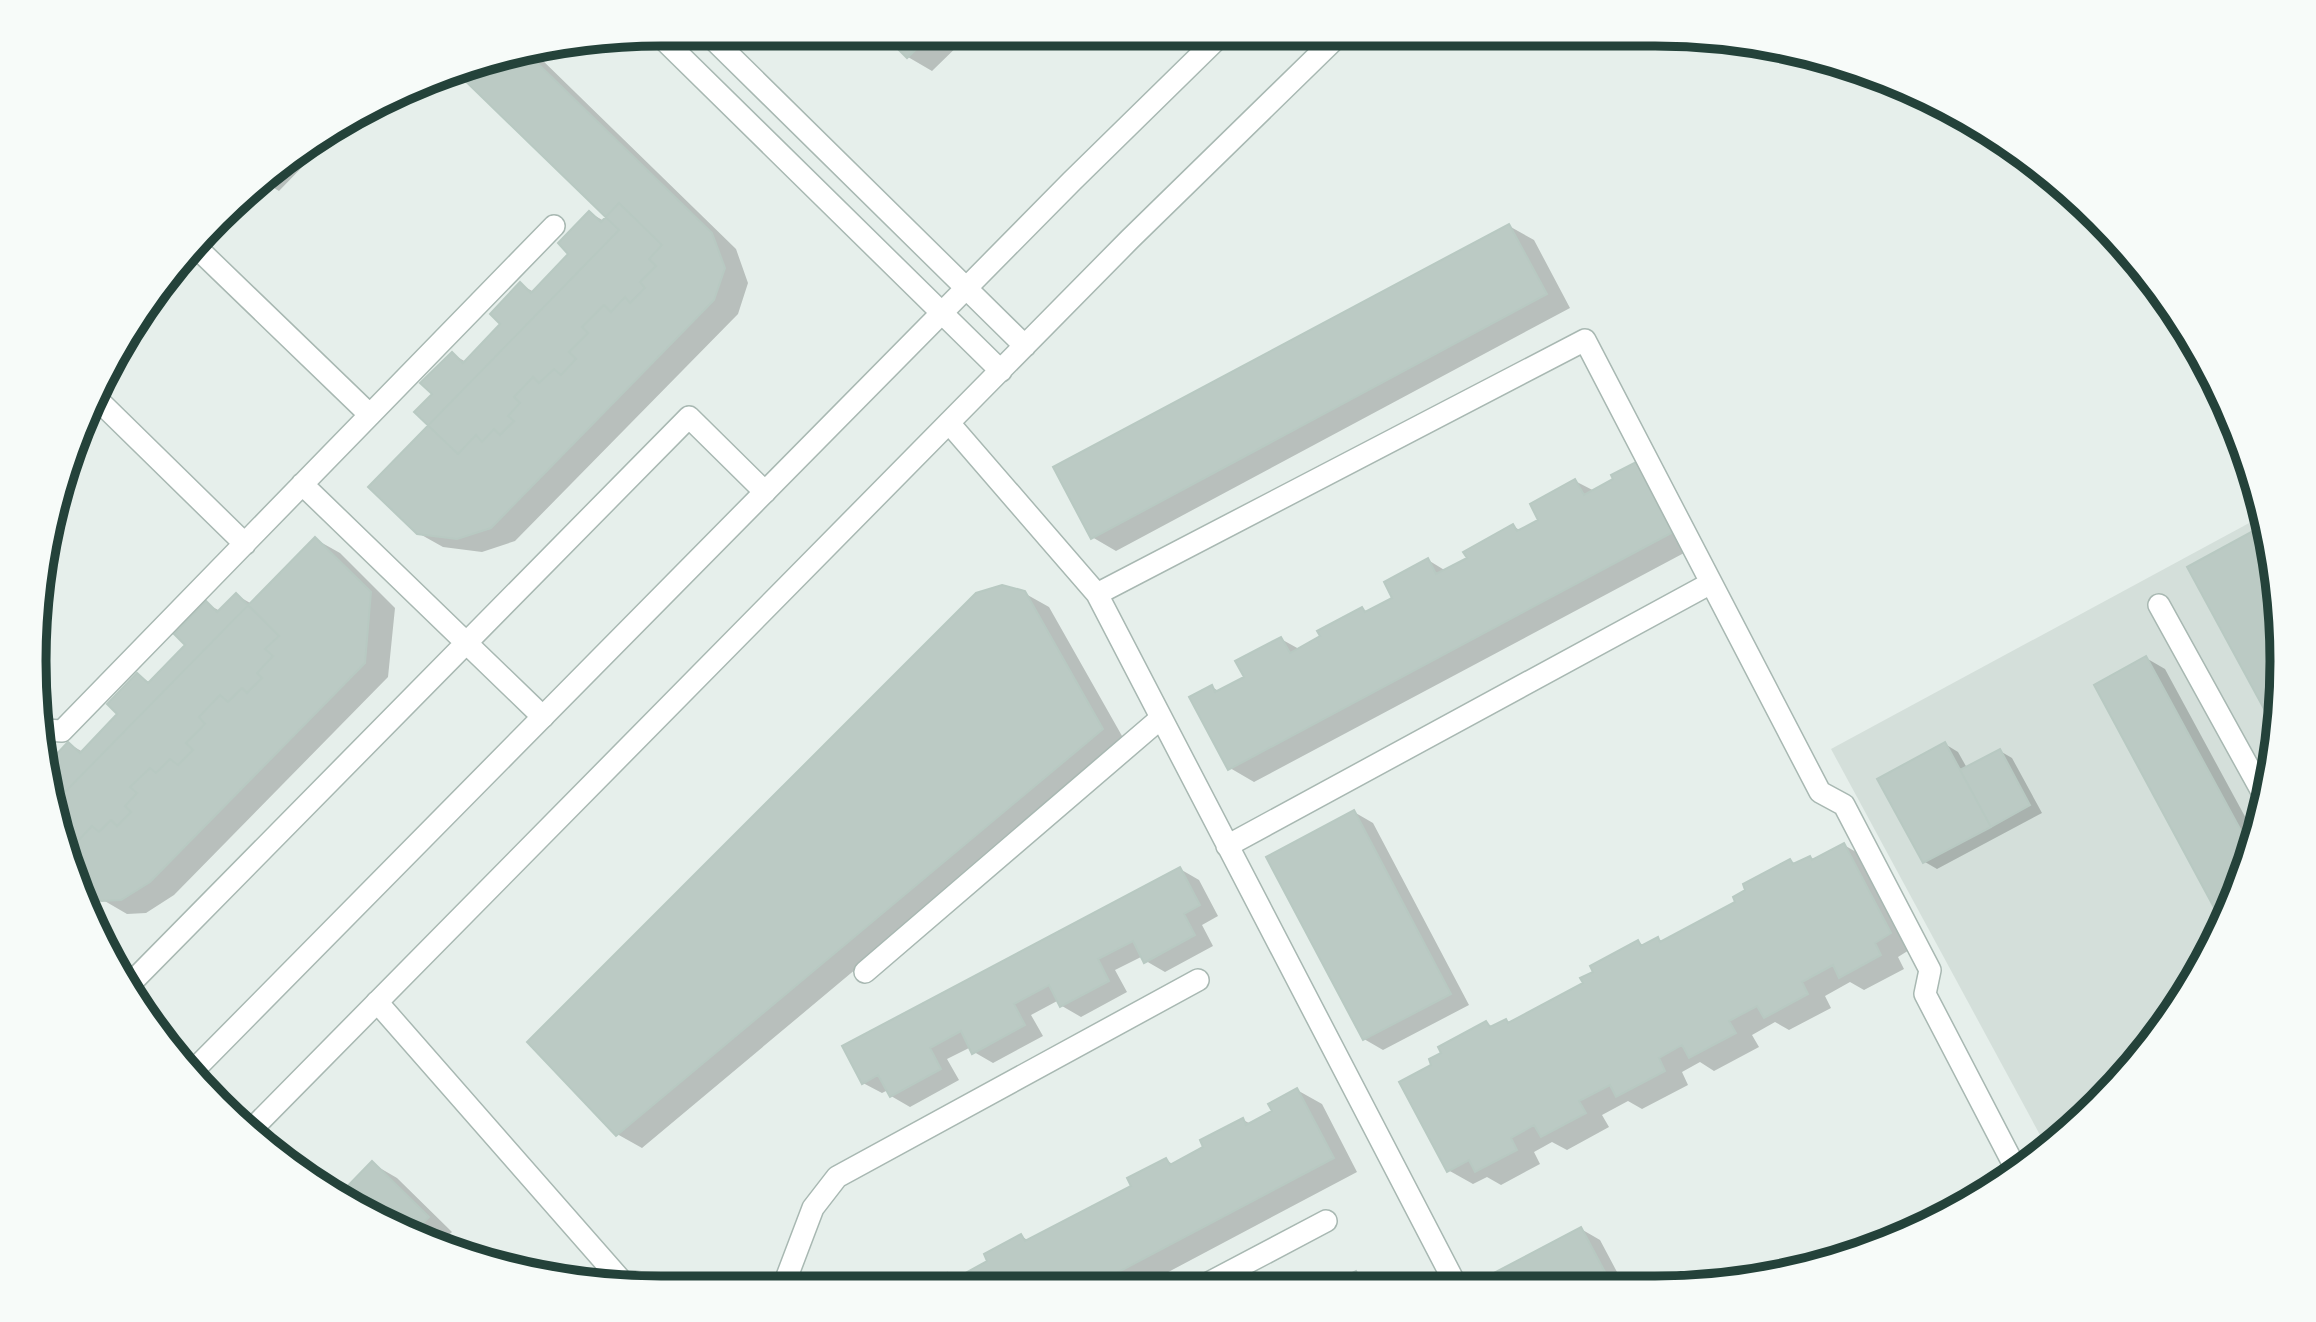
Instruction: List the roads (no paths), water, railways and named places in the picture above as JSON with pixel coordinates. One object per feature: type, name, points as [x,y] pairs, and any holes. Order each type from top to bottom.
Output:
[{"type":"street","points":[[669,46],[1001,372]]},
{"type":"street","points":[[720,46],[1025,346]]},
{"type":"street","points":[[198,1066],[966,288],[1210,46]]},
{"type":"street","points":[[256,1125],[1130,240],[1328,46]]},
{"type":"street","points":[[50,731],[62,732],[554,226]]},
{"type":"street","points":[[201,252],[370,415]]},
{"type":"street","points":[[1097,594],[1585,340],[1820,792],[1844,805],[1894,899],[1930,970],[1925,994],[2012,1162]]},
{"type":"street","points":[[102,404],[245,544]]},
{"type":"street","points":[[134,979],[690,417],[765,492]]},
{"type":"street","points":[[949,423],[1097,594],[1451,1276]]},
{"type":"street","points":[[302,484],[542,717]]},
{"type":"street","points":[[1227,846],[1711,583]]},
{"type":"street","points":[[2159,606],[2258,785]]},
{"type":"street","points":[[865,972],[1161,718]]},
{"type":"street","points":[[787,1276],[813,1208],[837,1177],[1198,980]]},
{"type":"street","points":[[377,1002],[616,1275]]},
{"type":"street","points":[[1222,1276],[1326,1221]]}]
